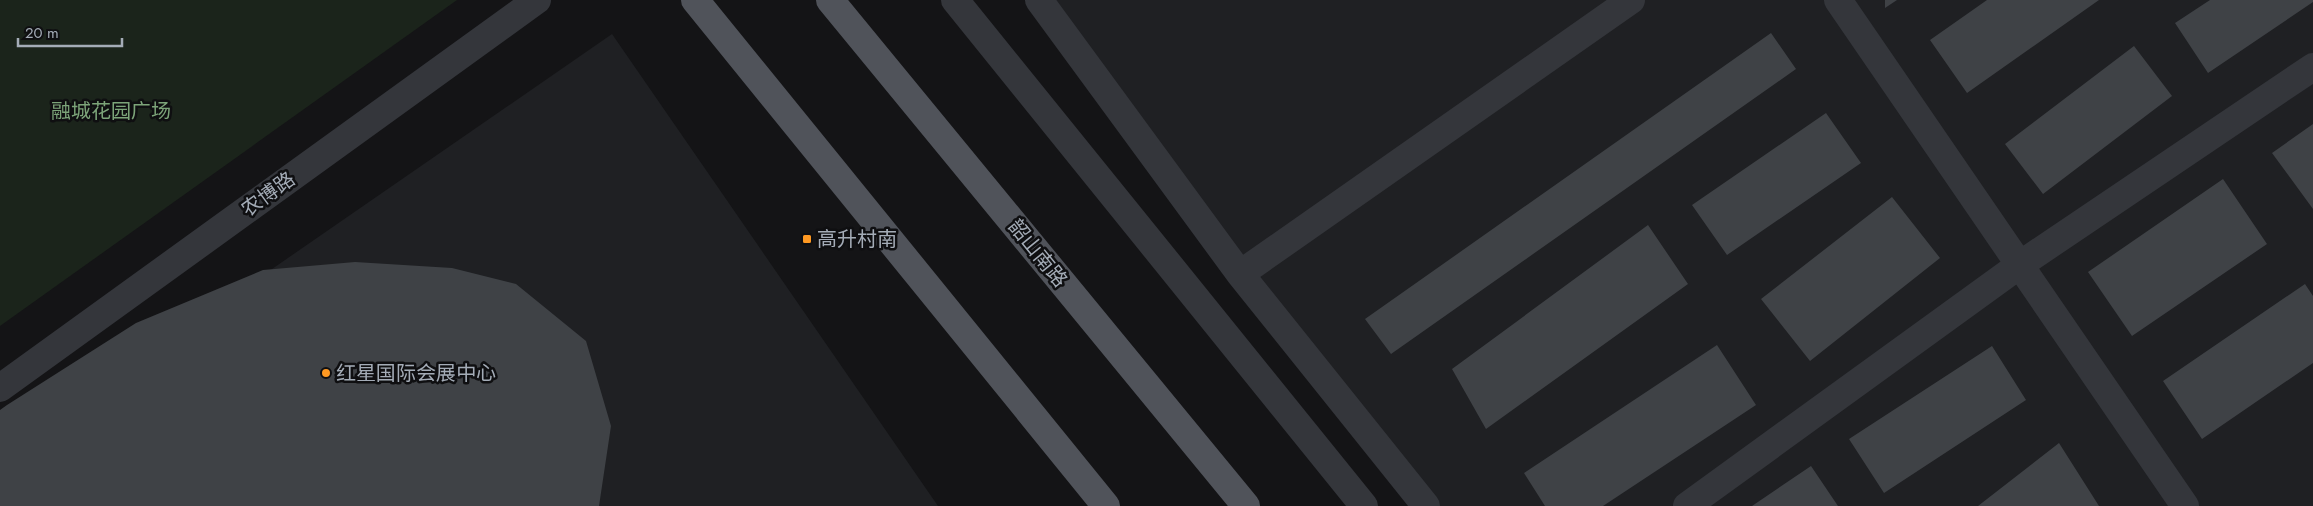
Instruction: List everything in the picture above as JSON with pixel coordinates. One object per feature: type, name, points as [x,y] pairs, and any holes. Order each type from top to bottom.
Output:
[{"type":"main road","points":[[695,0],[1106,506]]},
{"type":"main road","name":"韶山南路","points":[[830,0],[1246,506]]},
{"type":"street","name":"农博路","points":[[0,388],[537,0]]},
{"type":"street","points":[[955,0],[1364,506]]},
{"type":"street","points":[[1038,0],[1240,274],[1426,506]]},
{"type":"street","points":[[1240,274],[1631,0]]},
{"type":"street","points":[[1838,0],[2021,264],[2185,506]]},
{"type":"street","points":[[1687,506],[2021,264],[2313,67]]},
{"type":"shaded area","points":[[1039,0],[2313,0],[2313,506],[1440,506]]},
{"type":"shaded area","points":[[612,34],[938,506],[0,506],[0,457]]},
{"type":"green space","name":"融城花园广场","points":[[0,0],[457,0],[0,326]]},
{"type":"building","points":[[1885,0],[1897,0],[1885,8]]},
{"type":"building","points":[[1987,0],[2099,0],[1967,93],[1930,40]]},
{"type":"building","points":[[2210,0],[2313,0],[2313,2],[2208,73],[2175,23]]},
{"type":"building","points":[[1771,33],[1796,69],[1391,354],[1365,319]]},
{"type":"building","points":[[2134,46],[2172,96],[2043,194],[2005,144]]},
{"type":"building","points":[[1826,113],[1861,163],[1727,255],[1692,205]]},
{"type":"building","points":[[2313,124],[2313,209],[2272,153]]},
{"type":"building","points":[[2223,179],[2267,244],[2132,336],[2088,272]]},
{"type":"building","points":[[1892,197],[1940,258],[1810,361],[1761,299]]},
{"type":"building","points":[[1648,225],[1688,284],[1486,429],[1452,369]]},
{"type":"building","name":"红星国际会展中心","points":[[355,262],[452,268],[516,284],[586,341],[611,426],[599,506],[0,506],[0,410],[7,405],[136,323],[263,270]]},
{"type":"building","points":[[2305,284],[2313,296],[2313,363],[2202,439],[2163,381]]},
{"type":"building","points":[[1717,345],[1756,405],[1603,506],[1545,506],[1524,473]]},
{"type":"building","points":[[1992,346],[2026,400],[1884,493],[1849,439]]},
{"type":"building","points":[[2059,443],[2099,506],[1978,506]]},
{"type":"building","points":[[1811,466],[1838,506],[1752,506]]},
{"type":"place","name":"高升村南","points":[[807,239]]},
{"type":"place","name":"红星国际会展中心","points":[[326,373]]}]
